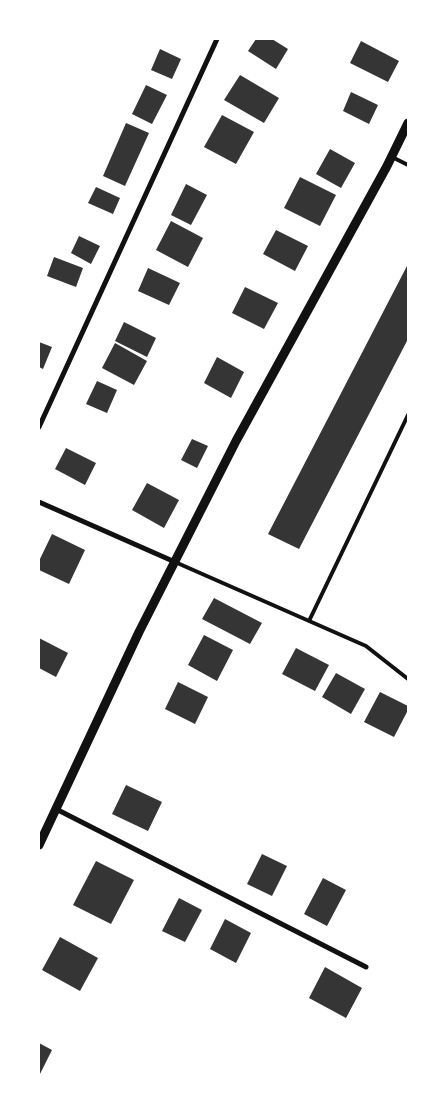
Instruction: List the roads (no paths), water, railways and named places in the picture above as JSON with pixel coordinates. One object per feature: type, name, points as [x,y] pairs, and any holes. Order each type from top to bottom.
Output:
[{"type":"street","points":[[39,428],[217,39]]},
{"type":"street","points":[[39,845],[139,632],[236,441],[392,157],[408,123]]},
{"type":"street","points":[[39,502],[175,562]]},
{"type":"street","points":[[56,809],[366,967]]},
{"type":"lane","points":[[392,157],[408,165]]},
{"type":"lane","points":[[310,620],[408,415]]},
{"type":"lane","points":[[175,562],[366,646],[408,679]]}]
